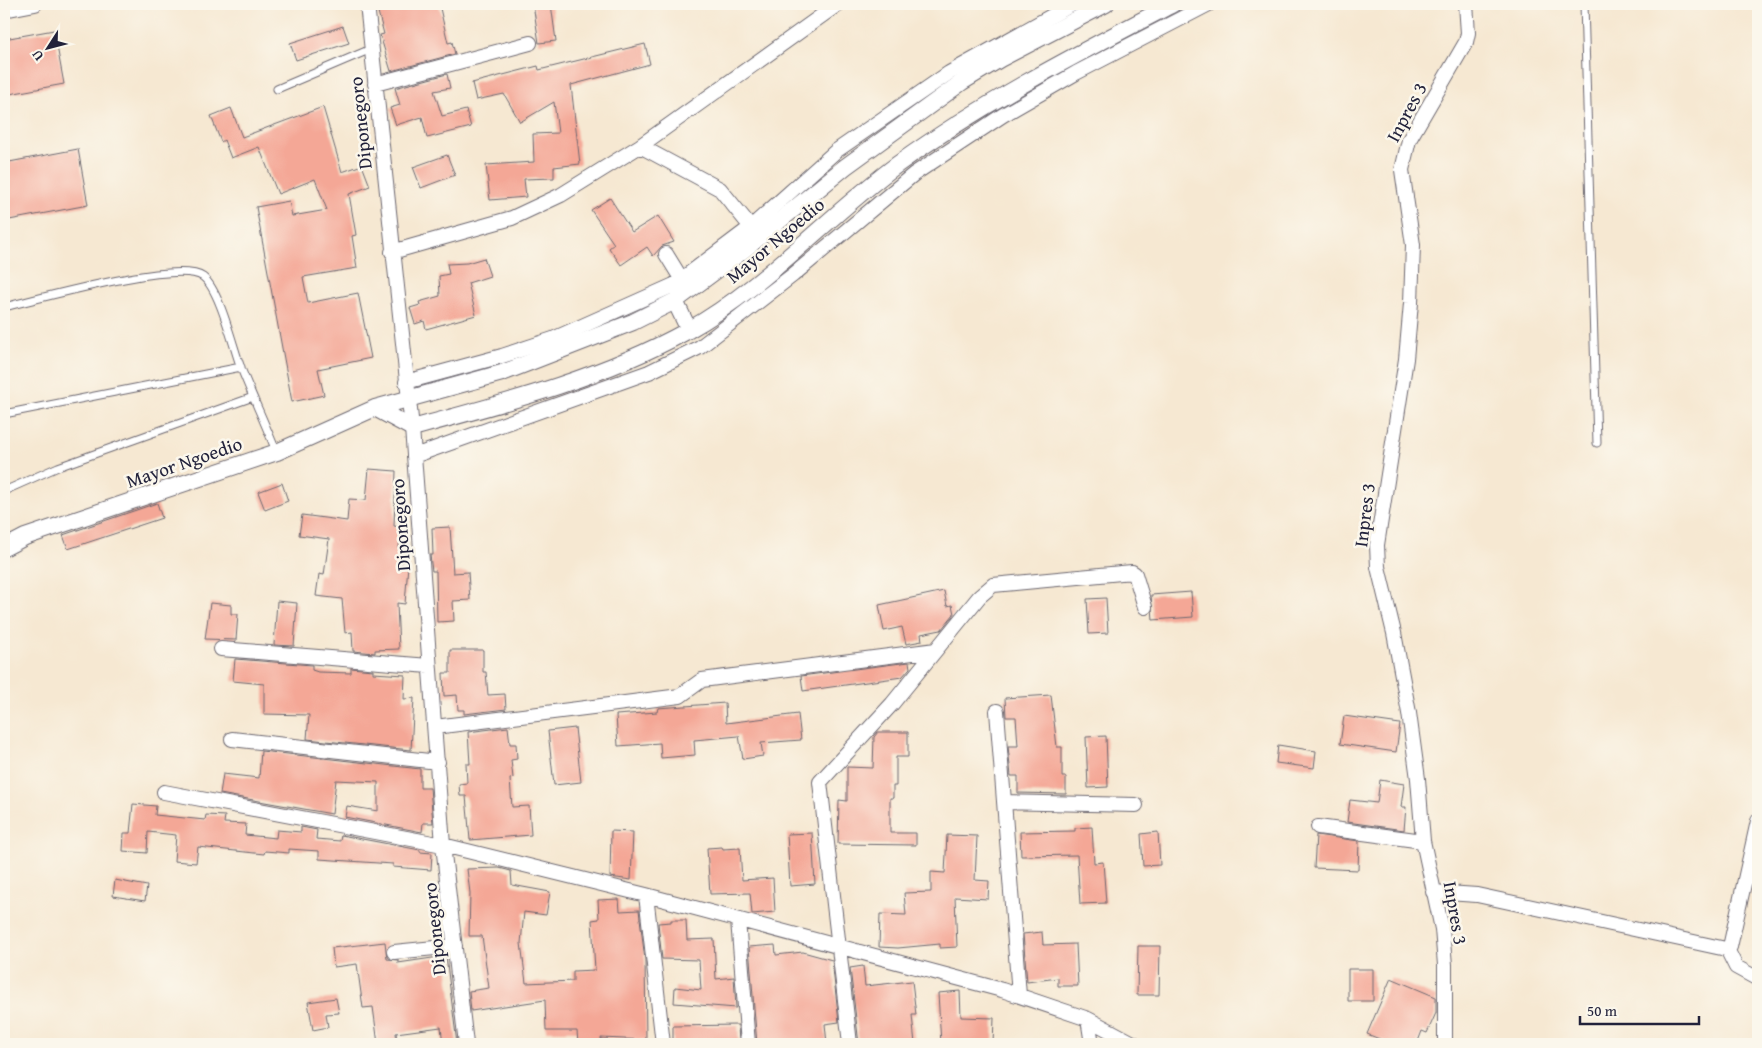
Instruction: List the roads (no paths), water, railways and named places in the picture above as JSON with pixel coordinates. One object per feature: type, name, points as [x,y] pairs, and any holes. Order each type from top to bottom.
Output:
[{"type":"street","points":[[4,10],[35,4]]},
{"type":"street","name":"Diponegoro","points":[[367,4],[412,428],[443,845],[466,1044]]},
{"type":"street","points":[[392,252],[512,218],[540,206],[640,146],[838,4]]},
{"type":"street","points":[[408,390],[553,339],[679,276],[749,225],[836,151],[941,78],[1073,4]]},
{"type":"street","name":"Mayor Ngoedio","points":[[4,548],[25,537],[277,452],[375,408],[408,390],[511,370],[633,322],[675,301],[744,250],[852,162],[955,87],[1000,58],[1106,4]]},
{"type":"street","name":"Mayor Ngoedio","points":[[412,428],[548,388],[606,368],[647,352],[689,330],[757,283],[862,193],[936,138],[1020,85],[1173,4]]},
{"type":"street","points":[[414,456],[649,372],[700,347],[793,275],[914,174],[1002,115],[1076,73],[1209,4]]},
{"type":"street","name":"Inpres 3","points":[[1445,1044],[1445,965],[1442,929],[1423,841],[1418,779],[1409,713],[1394,633],[1378,567],[1376,545],[1406,359],[1411,303],[1413,245],[1402,170],[1409,140],[1466,42],[1468,33],[1466,4]]},
{"type":"street","points":[[375,84],[530,43]]},
{"type":"street","points":[[640,146],[707,180],[730,198],[749,225]]},
{"type":"street","points":[[668,257],[679,276]]},
{"type":"street","points":[[675,301],[689,330]]},
{"type":"street","points":[[375,408],[412,428]]},
{"type":"street","points":[[850,1044],[841,948],[820,782],[892,704],[979,597],[993,585],[1132,572],[1135,574],[1145,607]]},
{"type":"street","points":[[221,649],[429,666]]},
{"type":"street","points":[[435,727],[680,696],[702,680],[936,650]]},
{"type":"street","points":[[997,712],[1019,996]]},
{"type":"street","points":[[232,739],[438,762]]},
{"type":"street","points":[[164,792],[443,845],[646,895],[1019,996],[1088,1019],[1135,1044]]},
{"type":"street","points":[[1004,802],[1136,805]]},
{"type":"street","points":[[1727,948],[1730,946],[1758,822]]},
{"type":"street","points":[[1318,827],[1423,841]]},
{"type":"street","points":[[1434,892],[1477,895],[1727,948]]},
{"type":"street","points":[[646,895],[663,1044]]},
{"type":"street","points":[[738,920],[748,1044]]},
{"type":"street","points":[[394,952],[455,946]]},
{"type":"street","points":[[1727,948],[1736,967],[1758,979]]},
{"type":"street","points":[[1088,1019],[1092,1044]]},
{"type":"lane","points":[[1584,4],[1597,442]]},
{"type":"lane","points":[[276,89],[372,50]]},
{"type":"lane","points":[[4,306],[136,277],[163,273],[193,273],[202,276],[208,282],[215,295],[241,367],[277,452]]},
{"type":"lane","points":[[4,414],[241,367]]},
{"type":"lane","points":[[4,491],[58,467],[253,397]]}]
